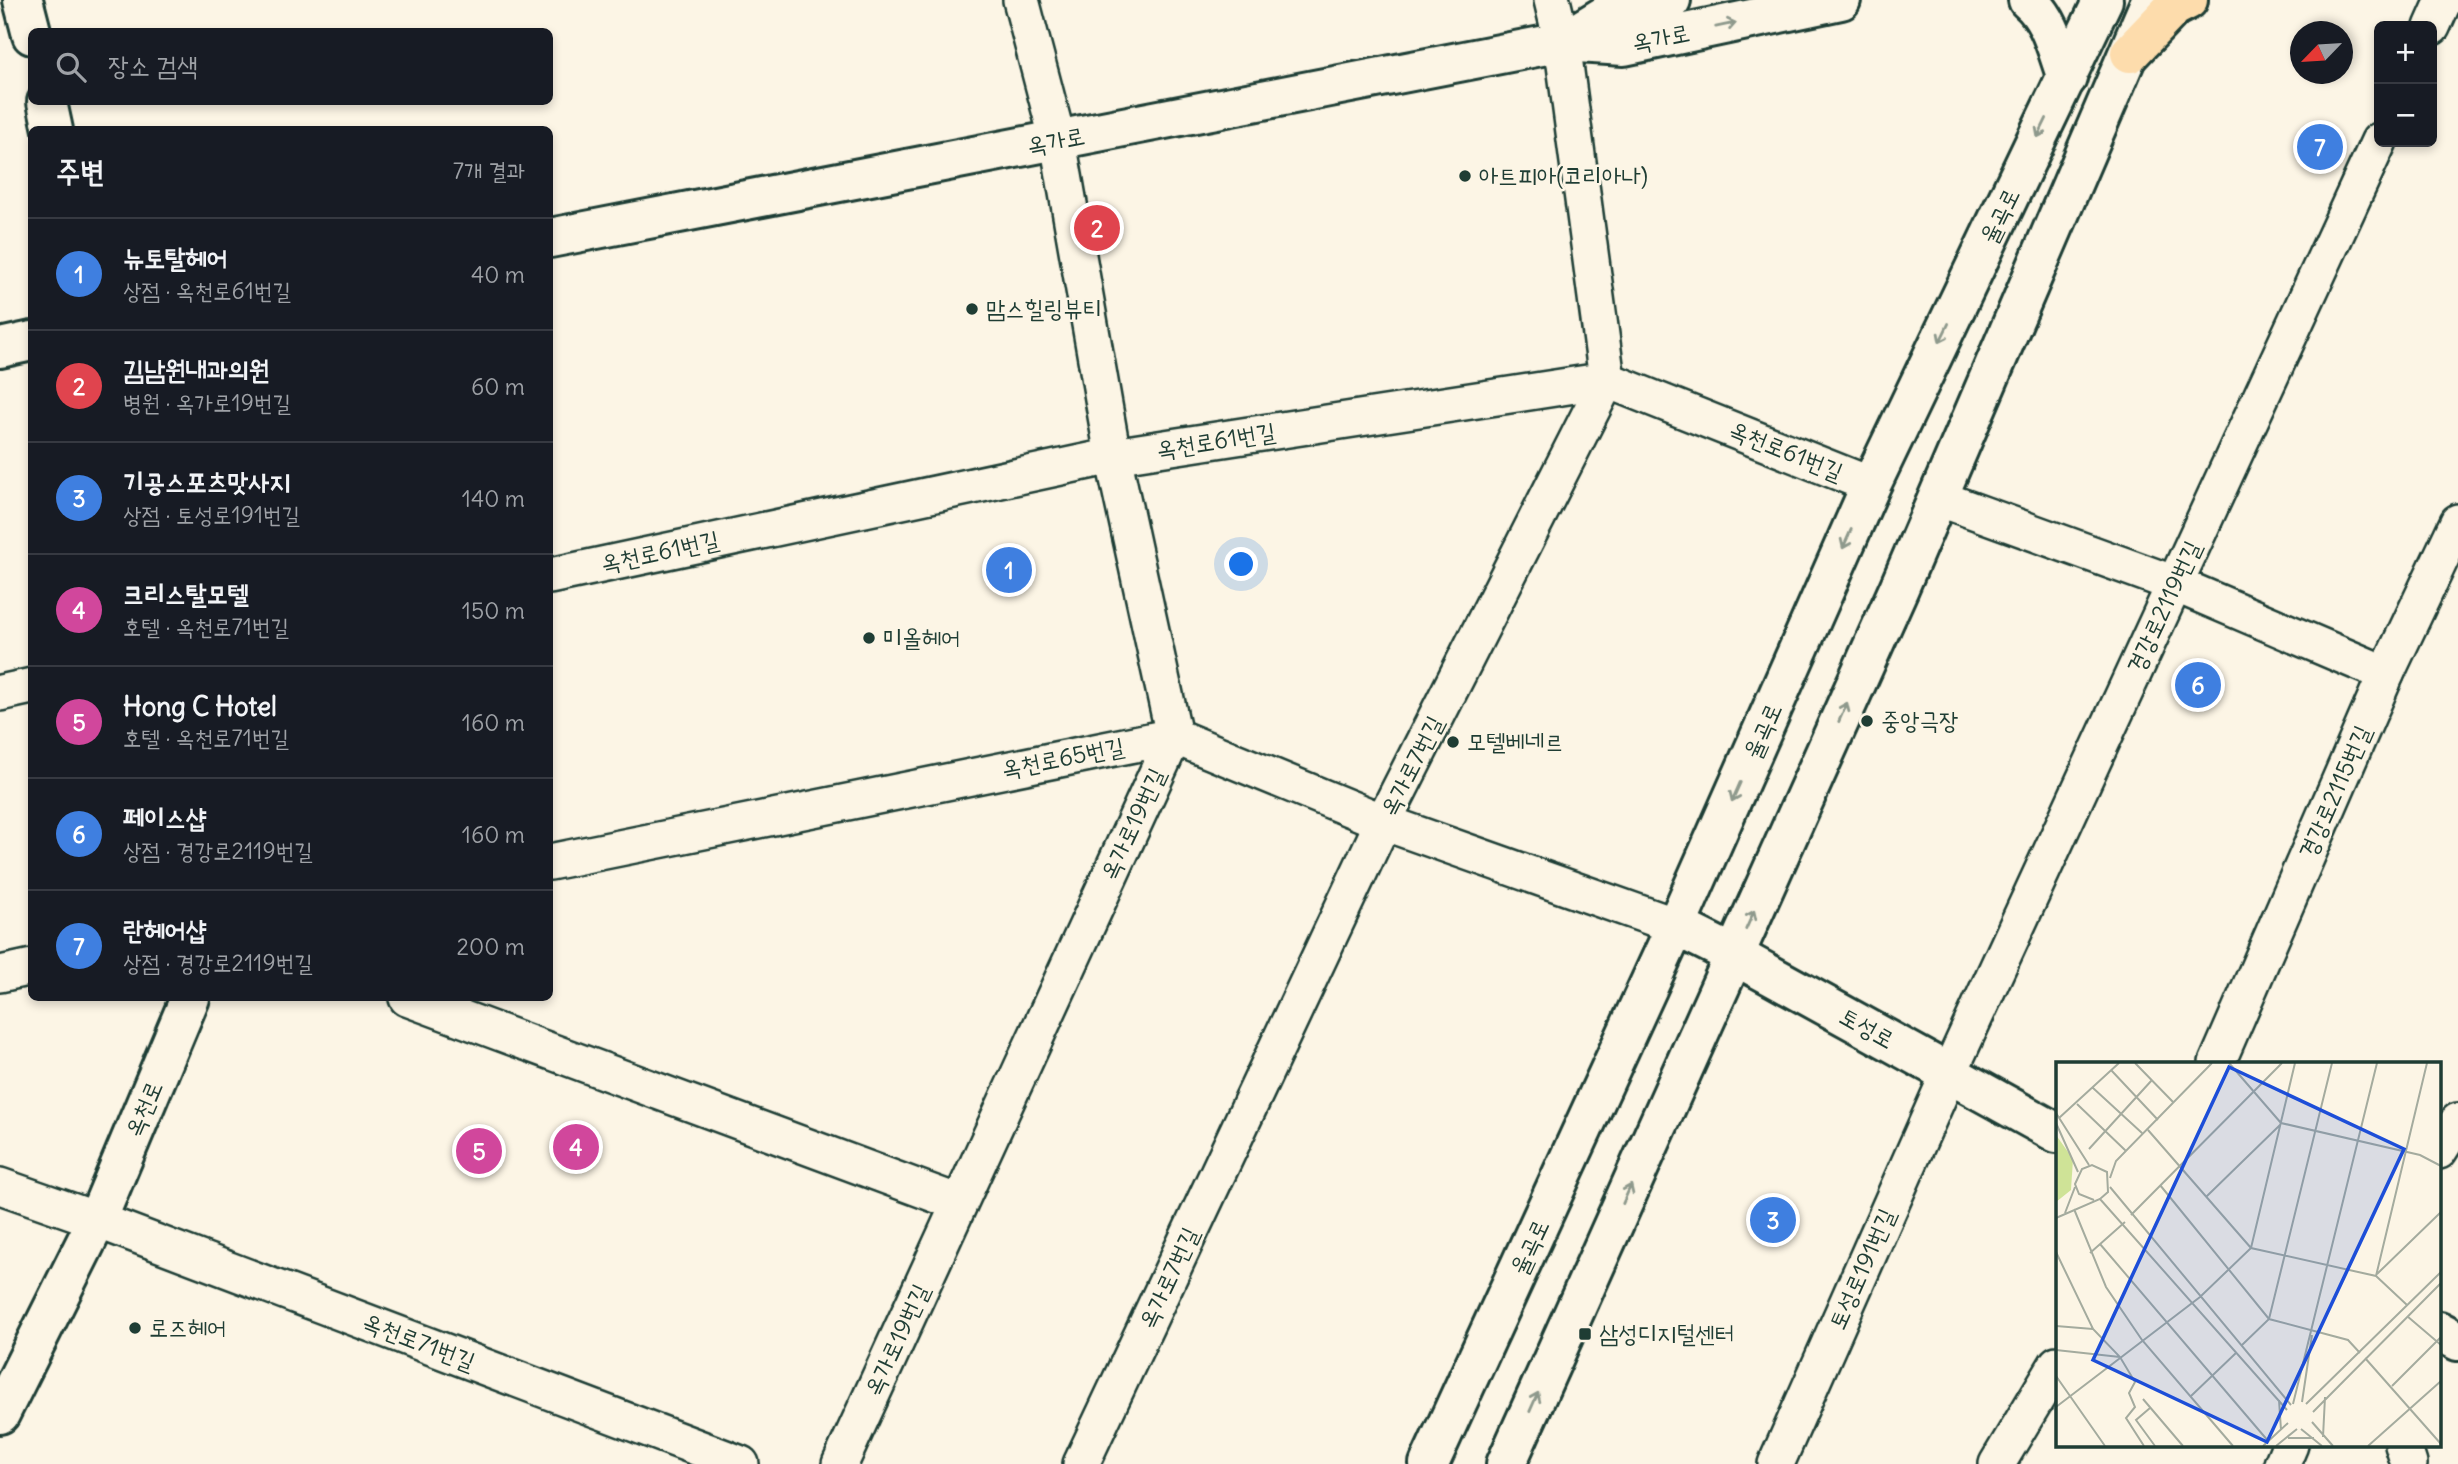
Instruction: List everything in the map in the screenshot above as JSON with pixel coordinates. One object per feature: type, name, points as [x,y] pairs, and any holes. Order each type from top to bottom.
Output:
[{"type":"main road","points":[[2130,53],[2174,7],[2188,0]]},
{"type":"street","points":[[23,0],[30,28]]},
{"type":"street","name":"옥가로19번길","points":[[840,1464],[1174,736],[1113,456],[1058,141],[1021,0]]},
{"type":"street","points":[[1552,0],[1562,42],[1607,380]]},
{"type":"street","name":"옥가로","points":[[1562,42],[1609,13],[1671,0]]},
{"type":"street","name":"옥가로","points":[[553,238],[1562,42],[1624,46],[1841,0]]},
{"type":"street","points":[[2028,0],[2039,9],[2051,32],[2067,78]]},
{"type":"street","name":"율곡로","points":[[1429,1464],[1676,926],[1871,485],[2103,0]]},
{"type":"street","points":[[1506,1464],[1938,498],[2151,0]]},
{"type":"street","points":[[2435,21],[2444,0]]},
{"type":"street","points":[[48,105],[52,126]]},
{"type":"street","name":"경강로2119번길","points":[[1949,1073],[2376,147]]},
{"type":"street","points":[[0,348],[28,342]]},
{"type":"street","name":"옥천로61번길","points":[[553,575],[1113,456],[1607,380],[1871,485]]},
{"type":"street","name":"옥가로7번길","points":[[1081,1464],[1383,822],[1607,380]]},
{"type":"street","points":[[1938,498],[2175,584],[2386,674]]},
{"type":"street","name":"경강로2115번길","points":[[2217,1062],[2386,674],[2458,522]]},
{"type":"street","points":[[0,693],[28,687]]},
{"type":"street","points":[[1174,736],[1383,822],[1676,926]]},
{"type":"street","name":"옥천로65번길","points":[[553,861],[1174,736]]},
{"type":"street","name":"토성로","points":[[1676,926],[1734,955],[2056,1132]]},
{"type":"street","points":[[0,974],[28,968]]},
{"type":"street","name":"옥천로","points":[[0,1414],[97,1220],[189,1001]]},
{"type":"street","points":[[415,1001],[960,1203]]},
{"type":"street","name":"토성로191번길","points":[[1776,1464],[1949,1073]]},
{"type":"street","points":[[2440,1149],[2458,1121]]},
{"type":"street","points":[[0,1186],[97,1220]]},
{"type":"street","name":"옥천로71번길","points":[[97,1220],[741,1464]]},
{"type":"street","points":[[2440,1332],[2458,1341]]},
{"type":"street","points":[[1997,1464],[2056,1366]]},
{"type":"street","points":[[2282,1464],[2290,1446]]},
{"type":"street","points":[[2403,1446],[2409,1464]]},
{"type":"place","name":"란헤어샵","points":[[2320,147]]},
{"type":"place","name":"아트피아(코리아나)","points":[[1465,176]]},
{"type":"place","name":"김남원내과의원","points":[[1097,228]]},
{"type":"place","name":"맘스힐링뷰티","points":[[972,309]]},
{"type":"place","name":"뉴토탈헤어","points":[[1009,570]]},
{"type":"place","name":"미올헤어","points":[[869,638]]},
{"type":"place","name":"페이스샵","points":[[2198,685]]},
{"type":"place","name":"중앙극장","points":[[1867,721]]},
{"type":"place","name":"모텔베네르","points":[[1453,742]]},
{"type":"place","name":"크리스탈모텔","points":[[576,1147]]},
{"type":"place","name":"Hong C Hotel","points":[[479,1151]]},
{"type":"place","name":"기공스포츠맛사지","points":[[1773,1220]]},
{"type":"place","name":"로즈헤어","points":[[135,1328]]},
{"type":"place","name":"삼성디지털센터","points":[[1585,1334]]}]
